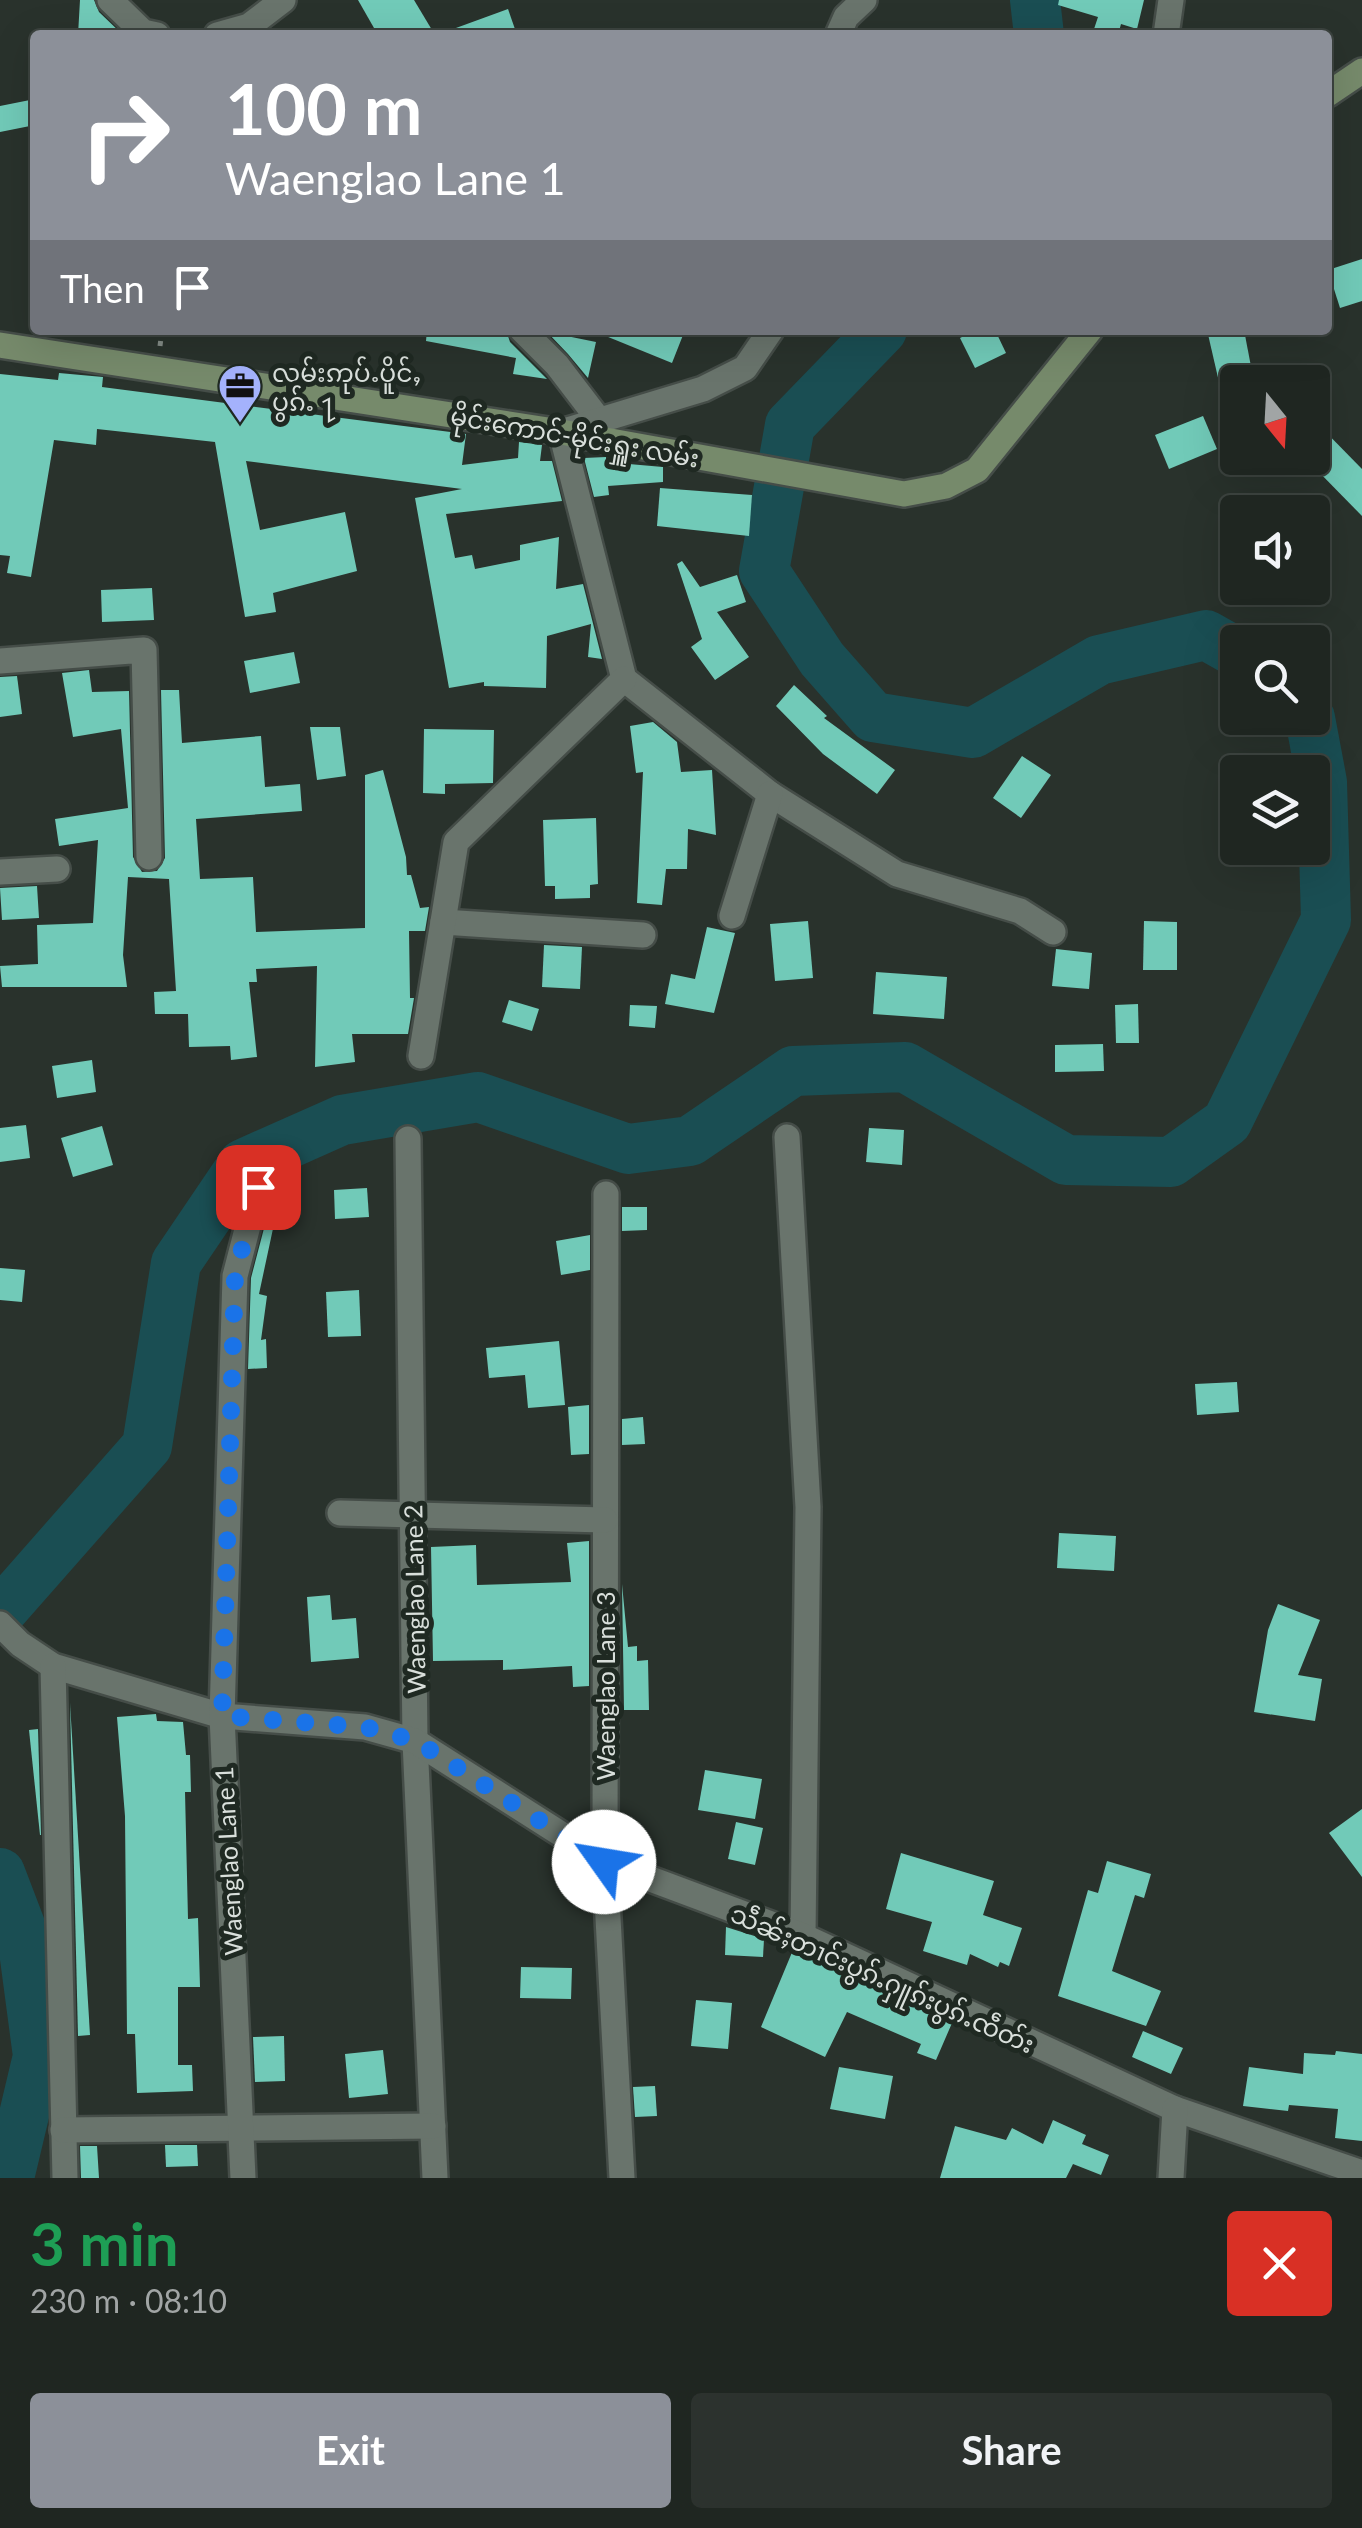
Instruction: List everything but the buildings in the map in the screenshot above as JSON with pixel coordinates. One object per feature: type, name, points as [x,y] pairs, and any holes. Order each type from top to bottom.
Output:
[{"type":"main road","points":[[1332,91],[1362,72]]},
{"type":"main road","name":"မိုင်းကောင်-မိုင်းရှူး လမ်း","points":[[0,344],[561,432],[904,494],[946,486],[977,470],[1086,335]]},
{"type":"street","points":[[110,0],[141,30]]},
{"type":"street","points":[[254,30],[283,0]]},
{"type":"street","points":[[840,30],[846,17],[864,0]]},
{"type":"street","points":[[1167,30],[1171,0]]},
{"type":"street","points":[[527,335],[557,365],[599,420]]},
{"type":"street","points":[[768,335],[745,368],[703,389],[561,432],[624,679],[770,794],[897,874],[1020,911],[1053,932]]},
{"type":"street","points":[[0,661],[144,650],[150,857]]},
{"type":"street","points":[[421,1056],[456,842],[624,679]]},
{"type":"street","points":[[732,916],[770,794]]},
{"type":"street","points":[[0,872],[57,869]]},
{"type":"street","points":[[443,922],[643,935]]},
{"type":"street","points":[[788,1137],[808,1507],[802,1936]]},
{"type":"street","name":"Waenglao Lane 2","points":[[408,1140],[416,1741],[435,2178]]},
{"type":"street","name":"Waenglao Lane 1","points":[[242,2178],[222,1716],[235,1276],[258,1187]]},
{"type":"street","name":"Waenglao Lane 3","points":[[606,1194],[604,1862],[622,2178]]},
{"type":"street","points":[[340,1513],[605,1520]]},
{"type":"street","name":"သဵၼ်ႈတၢင်းပွၵ်ႉႁူၵ်းပွၵ်ႉၸဵတ်း","points":[[0,1624],[52,1666],[222,1716],[365,1727],[416,1741],[604,1862],[802,1936],[1175,2109],[1357,2165]]},
{"type":"street","points":[[52,1666],[65,2178]]},
{"type":"street","points":[[1171,2178],[1175,2109]]},
{"type":"street","points":[[63,2130],[434,2126]]},
{"type":"waterway","points":[[1035,0],[1038,30]]},
{"type":"waterway","points":[[877,335],[790,425],[764,571],[822,659],[873,717],[973,733],[1099,660],[1206,635],[1220,643]]},
{"type":"waterway","points":[[0,1613],[147,1446],[176,1263],[243,1164],[342,1120],[478,1097],[628,1149],[690,1141],[793,1071],[905,1067],[1066,1160],[1171,1162],[1227,1122],[1326,920],[1322,782],[1313,735]]},
{"type":"waterway","points":[[0,1873],[21,1928],[38,2056],[9,2178]]},
{"type":"place","name":"လုမ်းဢုပ်ႉပိူင်ႇ ပွၵ်ႉ ႑","points":[[240,424]]},
{"type":"route","points":[[258,1187],[235,1276],[222,1716],[365,1727],[416,1741],[604,1862]]}]
